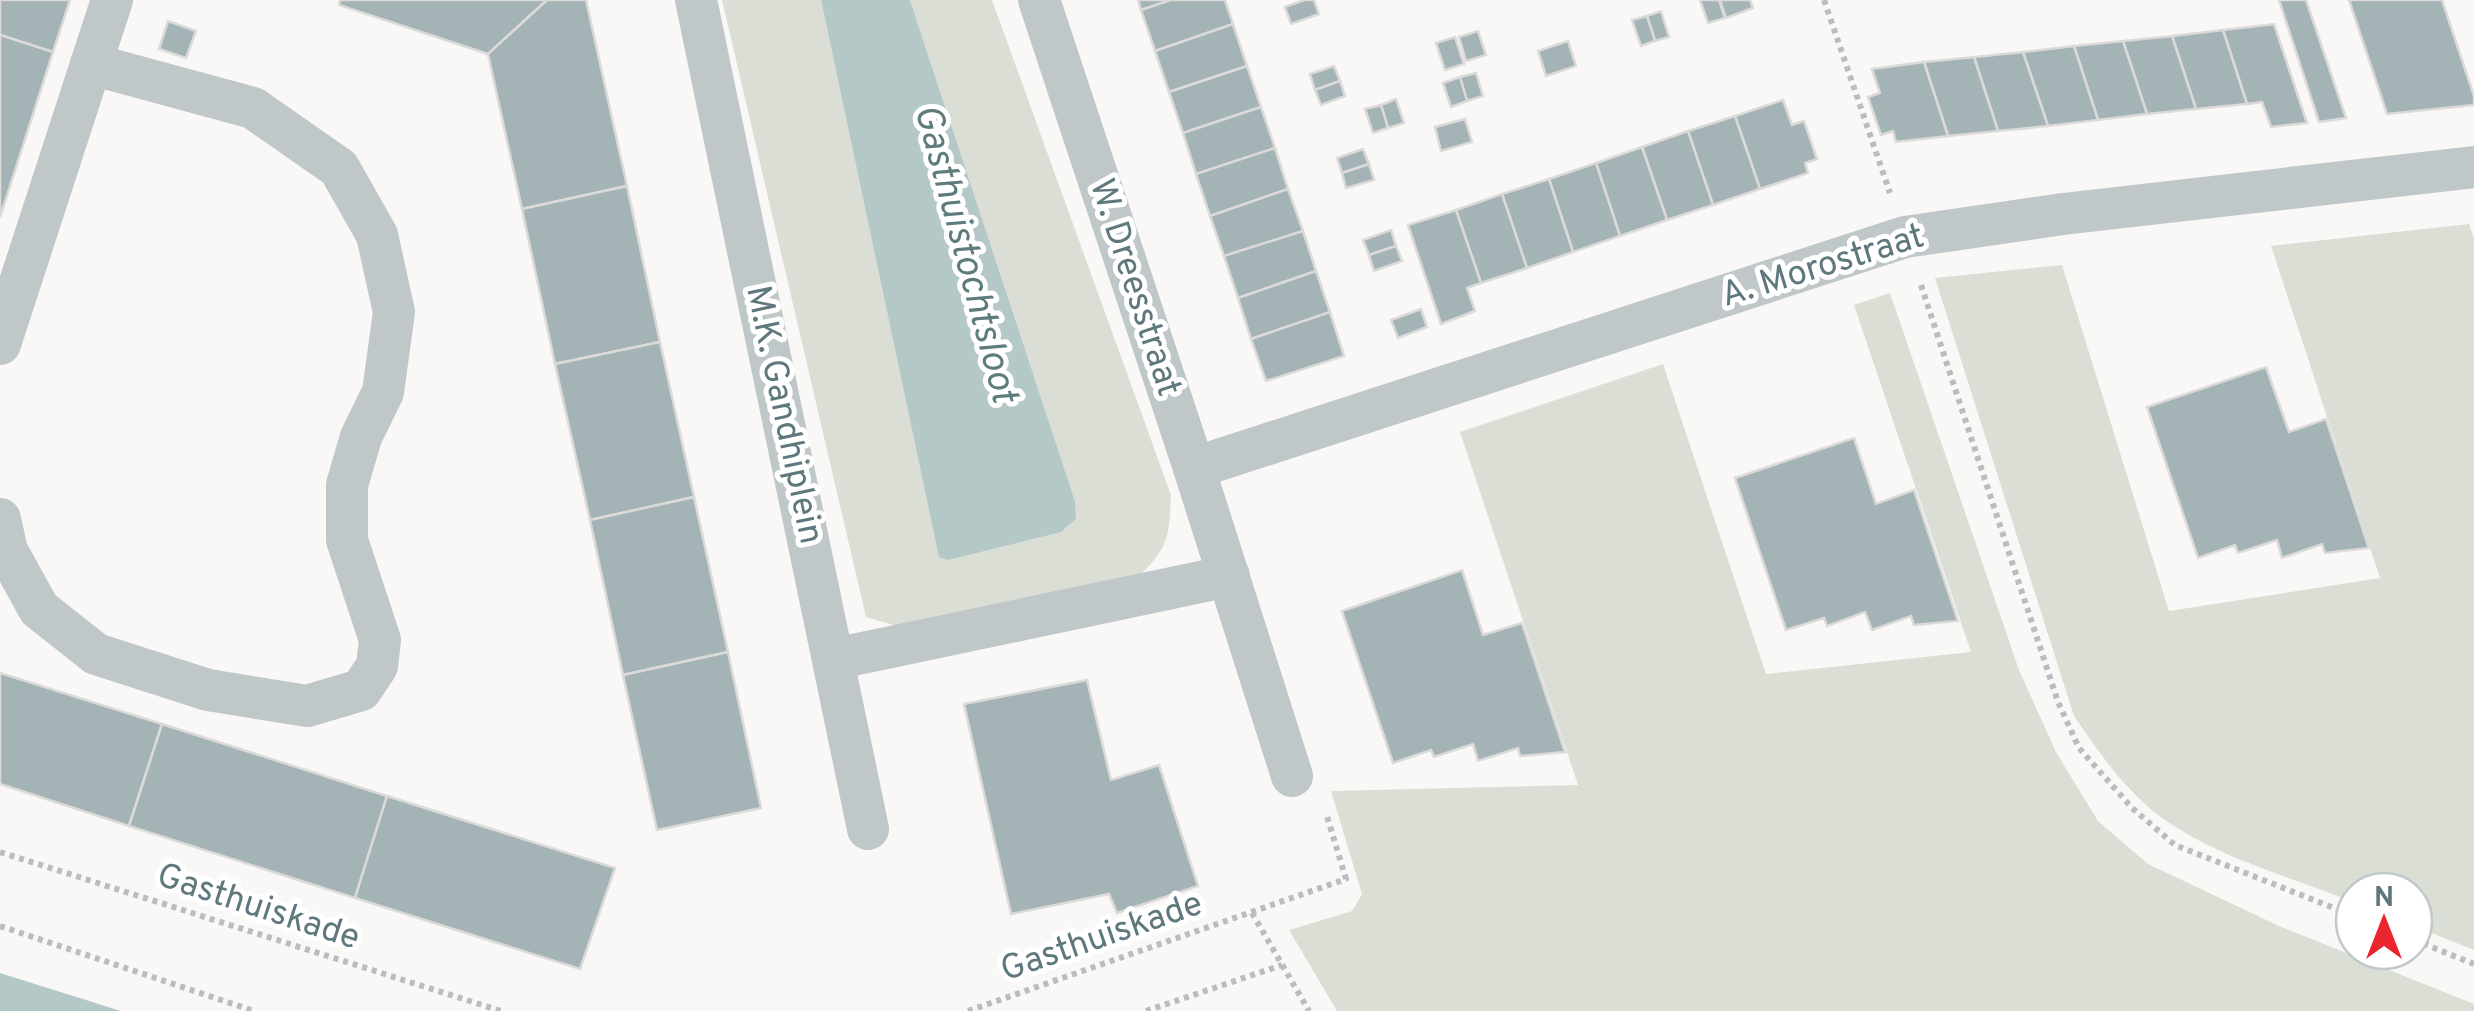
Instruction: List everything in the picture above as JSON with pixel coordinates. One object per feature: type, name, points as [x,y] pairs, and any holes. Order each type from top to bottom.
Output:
[{"type":"street","points":[[0,344],[112,0]]},
{"type":"street","name":"M.K. Gandhiplein","points":[[696,0],[868,830]]},
{"type":"street","name":"W. Dreesstraat","points":[[1039,0],[1292,776]]},
{"type":"street","points":[[0,519],[7,551],[40,609],[96,654],[208,690],[307,706],[361,690],[377,666],[380,640],[347,540],[347,484],[361,437],[382,392],[394,312],[377,234],[339,168],[253,108],[91,64]]},
{"type":"street","name":"A. Morostraat","points":[[1194,468],[1905,237],[2063,214],[2474,167]]},
{"type":"street","points":[[834,659],[1228,576]]},
{"type":"path","points":[[1824,0],[2058,702],[2079,748],[2132,808],[2176,844],[2334,908]]},
{"type":"path","name":"Gasthuiskade","points":[[968,1011],[1346,879],[1322,800],[1292,776]]},
{"type":"path","name":"Gasthuiskade","points":[[0,852],[502,1011]]},
{"type":"path","points":[[1252,913],[1309,1011]]},
{"type":"path","points":[[0,926],[254,1011]]},
{"type":"path","points":[[2434,948],[2474,964]]},
{"type":"path","points":[[1146,1011],[1282,965]]},
{"type":"shaded area","points":[[722,0],[821,0],[939,556],[948,560],[1075,501],[910,0],[992,0],[1171,495],[1166,540],[1139,576],[900,627],[866,617]]},
{"type":"shaded area","points":[[2469,224],[2474,239],[2474,950],[2434,934],[2434,871],[2334,871],[2334,895],[2192,837],[2146,805],[2116,774],[2074,716],[1935,278],[2062,265],[2169,611],[2380,578],[2271,246]]},
{"type":"shaded area","points":[[1890,293],[2019,670],[2056,752],[2098,821],[2148,864],[2334,948],[2334,971],[2392,971],[2474,1004],[2474,1011],[1337,1011],[1289,930],[1352,911],[1362,894],[1331,791],[1578,785],[1460,432],[1663,364],[1766,674],[1971,652],[1854,305]]},
{"type":"water","name":"Gasthuistochtsloot","points":[[821,0],[910,0],[1075,501],[1076,519],[1061,532],[948,560],[939,557]]},
{"type":"water","points":[[0,973],[121,1011],[0,1011]]},
{"type":"building","points":[[0,0],[70,0],[53,52],[0,35]]},
{"type":"building","points":[[340,0],[547,0],[488,54],[339,5]]},
{"type":"building","points":[[547,0],[586,0],[627,186],[522,209],[488,54]]},
{"type":"building","points":[[1138,0],[1171,0],[1141,10]]},
{"type":"building","points":[[1171,0],[1225,0],[1233,24],[1155,51],[1141,10]]},
{"type":"building","points":[[1314,0],[1319,14],[1291,24],[1285,7]]},
{"type":"building","points":[[1700,0],[1719,0],[1725,18],[1708,23]]},
{"type":"building","points":[[1720,0],[1750,0],[1753,8],[1726,18]]},
{"type":"building","points":[[2279,0],[2306,0],[2346,118],[2319,122]]},
{"type":"building","points":[[2349,0],[2442,0],[2474,105],[2387,114]]},
{"type":"building","points":[[1661,11],[1669,37],[1655,41],[1647,16]]},
{"type":"building","points":[[1647,16],[1655,41],[1641,46],[1632,20]]},
{"type":"building","points":[[168,21],[196,31],[186,58],[159,49]]},
{"type":"building","points":[[1233,24],[1247,66],[1169,92],[1155,51]]},
{"type":"building","points":[[2274,24],[2307,123],[2271,127],[2262,102],[2247,104],[2223,30]]},
{"type":"building","points":[[2223,30],[2247,104],[2196,109],[2172,36]]},
{"type":"building","points":[[1478,31],[1486,55],[1466,61],[1459,37]]},
{"type":"building","points":[[0,35],[53,52],[0,217]]},
{"type":"building","points":[[2172,36],[2196,109],[2147,114],[2123,41]]},
{"type":"building","points":[[1455,37],[1464,64],[1445,70],[1436,43]]},
{"type":"building","points":[[1568,41],[1576,66],[1546,76],[1538,51]]},
{"type":"building","points":[[2123,41],[2147,114],[2098,120],[2074,46]]},
{"type":"building","points":[[2074,46],[2098,120],[2048,126],[2023,52]]},
{"type":"building","points":[[2023,52],[2048,126],[1998,131],[1974,57]]},
{"type":"building","points":[[1974,57],[1998,131],[1948,136],[1924,62]]},
{"type":"building","points":[[1924,62],[1948,136],[1896,142],[1893,131],[1881,135],[1868,97],[1880,93],[1872,69]]},
{"type":"building","points":[[1247,66],[1261,107],[1183,133],[1169,92]]},
{"type":"building","points":[[1334,66],[1340,81],[1315,90],[1310,74]]},
{"type":"building","points":[[1476,73],[1483,96],[1467,101],[1460,77]]},
{"type":"building","points":[[1460,77],[1467,101],[1451,107],[1443,83]]},
{"type":"building","points":[[1340,81],[1345,96],[1321,105],[1315,90]]},
{"type":"building","points":[[1396,99],[1404,123],[1388,128],[1381,105]]},
{"type":"building","points":[[1783,100],[1792,125],[1804,121],[1817,159],[1805,163],[1808,173],[1760,189],[1735,116]]},
{"type":"building","points":[[1381,105],[1388,128],[1373,133],[1365,109]]},
{"type":"building","points":[[1261,107],[1275,148],[1196,174],[1183,133]]},
{"type":"building","points":[[1735,116],[1760,189],[1713,205],[1688,131]]},
{"type":"building","points":[[1465,119],[1472,142],[1441,151],[1435,127]]},
{"type":"building","points":[[1688,131],[1713,205],[1667,220],[1642,147]]},
{"type":"building","points":[[1642,147],[1667,220],[1620,236],[1596,163]]},
{"type":"building","points":[[1275,148],[1288,189],[1210,216],[1196,174]]},
{"type":"building","points":[[1363,149],[1369,164],[1342,173],[1337,158]]},
{"type":"building","points":[[1596,163],[1620,236],[1573,252],[1549,179]]},
{"type":"building","points":[[1369,164],[1374,180],[1346,188],[1342,173]]},
{"type":"building","points":[[1549,179],[1573,252],[1527,268],[1502,194]]},
{"type":"building","points":[[627,186],[660,342],[555,364],[522,209]]},
{"type":"building","points":[[1288,189],[1303,231],[1224,256],[1210,216]]},
{"type":"building","points":[[1502,194],[1527,268],[1481,283],[1456,210]]},
{"type":"building","points":[[1456,210],[1481,283],[1467,288],[1475,311],[1441,324],[1408,225]]},
{"type":"building","points":[[1391,230],[1396,246],[1369,255],[1363,240]]},
{"type":"building","points":[[1303,231],[1316,271],[1238,298],[1224,256]]},
{"type":"building","points":[[1396,246],[1402,261],[1374,271],[1369,255]]},
{"type":"building","points":[[1316,271],[1330,312],[1251,339],[1238,298]]},
{"type":"building","points":[[1421,309],[1427,327],[1398,338],[1391,320]]},
{"type":"building","points":[[1330,312],[1344,356],[1266,381],[1251,339]]},
{"type":"building","points":[[660,342],[694,497],[590,520],[555,364]]},
{"type":"building","points":[[2266,367],[2289,432],[2326,419],[2369,548],[2325,553],[2322,544],[2282,558],[2277,540],[2238,553],[2235,545],[2198,558],[2147,407]]},
{"type":"building","points":[[1854,438],[1876,504],[1914,490],[1958,621],[1914,625],[1911,616],[1872,630],[1865,612],[1827,626],[1824,618],[1786,630],[1735,478]]},
{"type":"building","points":[[694,497],[728,652],[623,675],[590,520]]},
{"type":"building","points":[[1462,570],[1483,635],[1522,623],[1565,752],[1520,756],[1518,748],[1478,761],[1473,744],[1434,757],[1431,750],[1393,763],[1342,611]]},
{"type":"building","points":[[728,652],[761,808],[657,830],[623,675]]},
{"type":"building","points":[[0,673],[162,724],[129,826],[0,784]]},
{"type":"building","points":[[1087,680],[1111,780],[1159,765],[1198,886],[1117,913],[1109,894],[1011,914],[964,704]]},
{"type":"building","points":[[162,724],[387,796],[355,898],[129,826]]},
{"type":"building","points":[[387,796],[615,868],[580,969],[355,898]]}]
